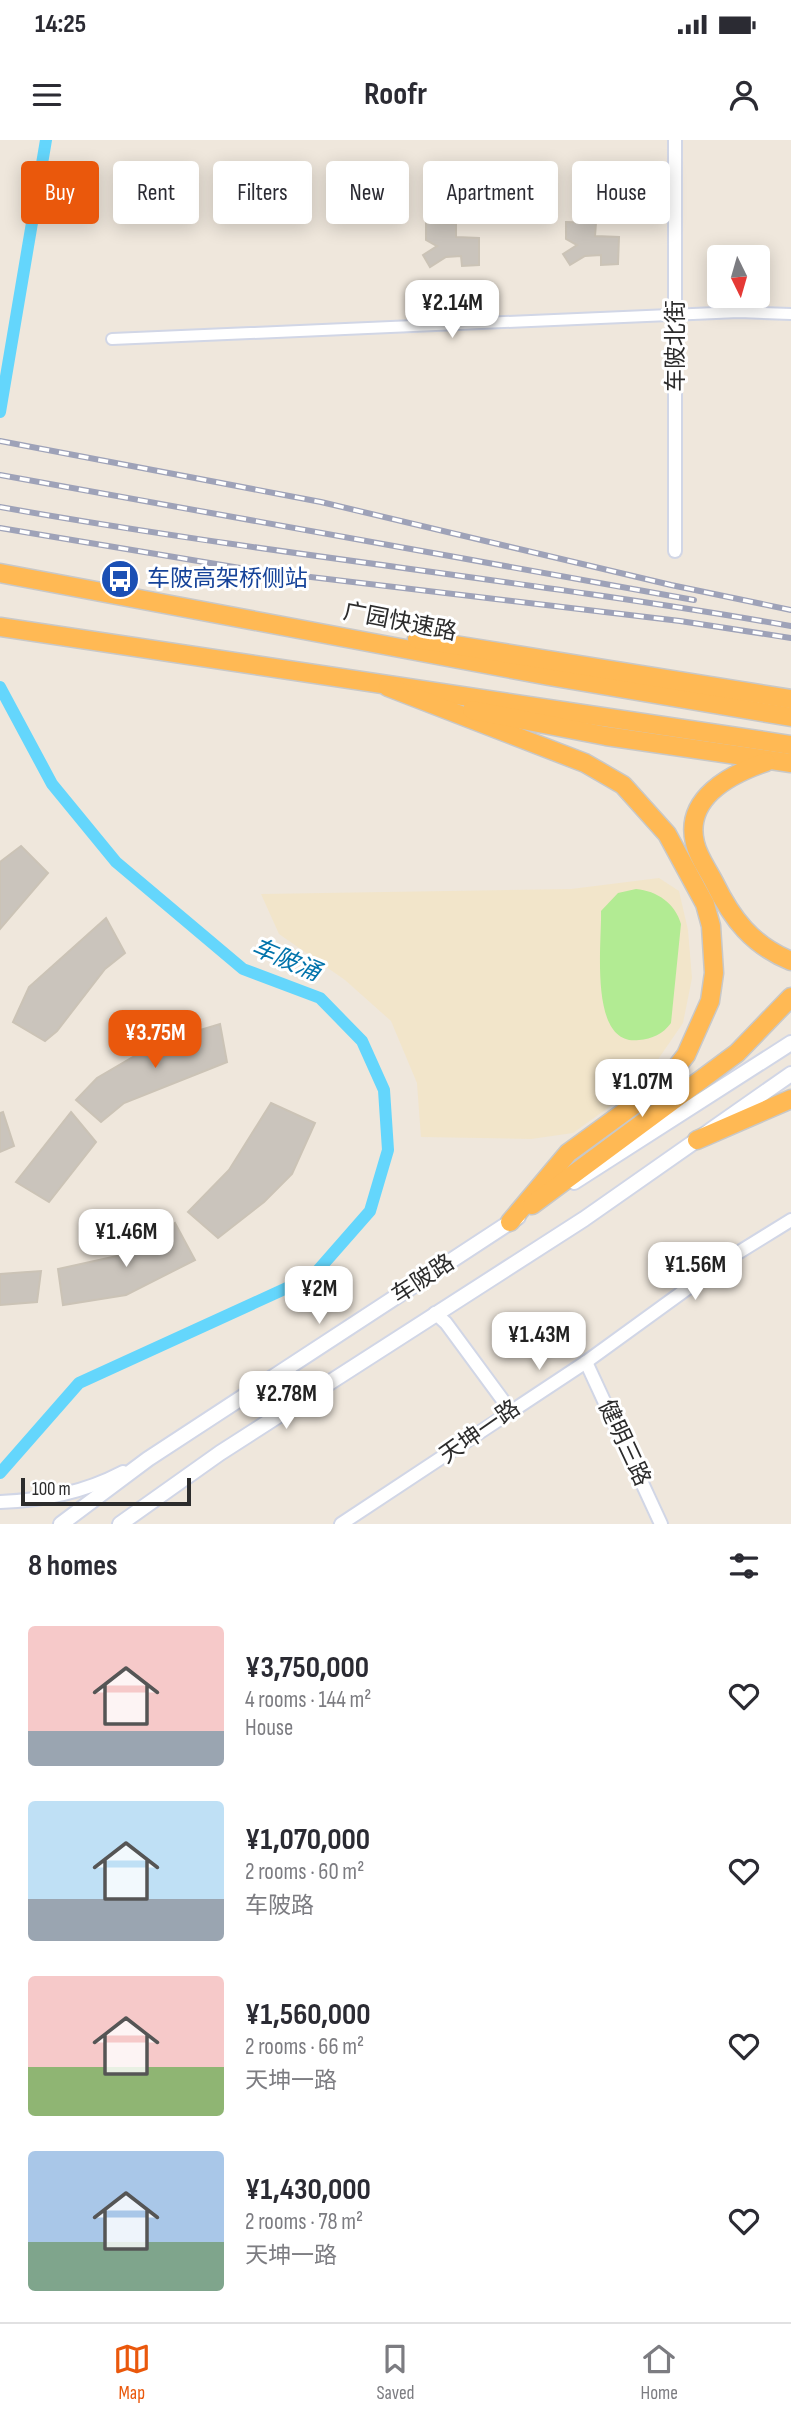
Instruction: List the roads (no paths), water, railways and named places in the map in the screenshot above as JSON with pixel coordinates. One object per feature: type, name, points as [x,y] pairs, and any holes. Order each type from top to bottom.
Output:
[{"type":"highway","name":"广园快速路","points":[[0,573],[271,621],[549,676],[791,717]]},
{"type":"highway","points":[[271,621],[445,642],[791,699]]},
{"type":"highway","points":[[0,627],[791,745]]},
{"type":"highway","points":[[388,687],[526,722],[791,763]]},
{"type":"highway","points":[[388,687],[585,763],[623,785],[667,834],[701,896],[710,926],[714,973],[710,1001],[686,1055],[664,1083],[568,1153],[510,1222]]},
{"type":"highway","points":[[768,761],[715,786],[697,813],[695,842],[722,899],[739,925],[765,948],[791,961]]},
{"type":"highway","points":[[510,1222],[625,1133],[737,1053],[791,997]]},
{"type":"highway","points":[[697,1140],[791,1099]]},
{"type":"main road","name":"车陂路","points":[[61,1524],[148,1459],[510,1222],[791,1043]]},
{"type":"main road","name":"车陂路","points":[[120,1524],[231,1446],[584,1219],[791,1074]]},
{"type":"street","name":"车陂北街","points":[[675,140],[675,551]]},
{"type":"street","points":[[112,339],[677,314],[791,314]]},
{"type":"street","name":"天坤一路","points":[[341,1524],[586,1362],[717,1266],[791,1220]]},
{"type":"street","points":[[435,1313],[458,1338],[510,1410]]},
{"type":"street","name":"健明三路","points":[[586,1362],[661,1524]]},
{"type":"street","points":[[0,1502],[39,1501],[98,1485],[148,1459]]},
{"type":"waterway","name":"车陂涌","points":[[0,412],[46,140]]},
{"type":"waterway","name":"车陂涌","points":[[0,687],[52,784],[116,862],[243,969],[320,998],[362,1041],[384,1090],[388,1150],[370,1211],[313,1276],[79,1383],[0,1473]]},
{"type":"railway","points":[[0,441],[321,502],[671,585],[791,610]]},
{"type":"railway","points":[[0,475],[694,600]]},
{"type":"railway","points":[[0,507],[198,539],[791,626]]},
{"type":"railway","points":[[0,528],[252,570],[680,621],[791,638]]},
{"type":"place","name":"车陂高架桥侧站","points":[[120,579]]}]
